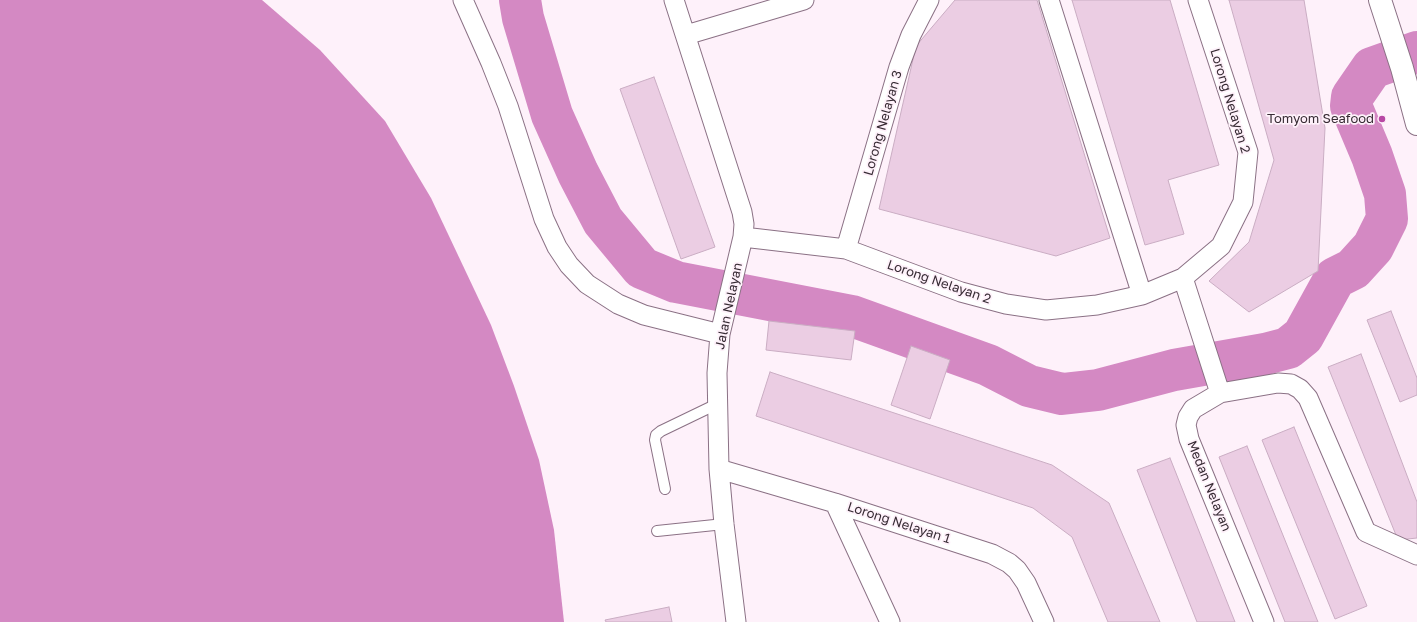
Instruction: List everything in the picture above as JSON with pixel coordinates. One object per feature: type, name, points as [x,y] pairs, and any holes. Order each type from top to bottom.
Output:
[{"type":"main road","points":[[1380,0],[1416,117]]},
{"type":"street","points":[[463,0],[508,106],[544,219],[556,246],[569,265],[587,284],[624,307],[644,315],[720,334]]},
{"type":"street","name":"Jalan Nelayan","points":[[674,0],[742,212],[743,237],[720,334],[717,373],[720,469],[724,524],[736,622]]},
{"type":"street","points":[[686,35],[804,0]]},
{"type":"street","points":[[1048,0],[1142,295]]},
{"type":"street","name":"Lorong Nelayan 2","points":[[743,237],[846,249],[961,292],[1006,304],[1046,310],[1097,305],[1142,295],[1182,278],[1221,246],[1243,202],[1248,152],[1198,0]]},
{"type":"street","name":"Lorong Nelayan 3","points":[[846,249],[899,68],[922,2]]},
{"type":"street","points":[[1182,278],[1217,384]]},
{"type":"street","name":"Medan Nelayan","points":[[1264,622],[1189,439],[1186,425],[1188,416],[1193,409],[1217,384],[1278,383],[1291,384],[1300,389],[1308,398],[1366,532],[1417,555]]},
{"type":"street","name":"Lorong Nelayan 1","points":[[720,469],[835,503],[992,554],[1009,563],[1017,570],[1026,583],[1044,622]]},
{"type":"street","points":[[835,503],[890,622]]},
{"type":"lane","points":[[665,489],[655,440],[656,435],[717,404]]},
{"type":"lane","points":[[657,531],[724,524]]},
{"type":"shaded area","points":[[0,0],[262,0],[320,50],[385,121],[431,198],[491,325],[514,386],[539,460],[554,530],[564,622],[0,622]]},
{"type":"building","points":[[955,0],[1037,0],[1110,238],[1056,256],[879,209],[916,46]]},
{"type":"building","points":[[1072,0],[1170,0],[1219,165],[1168,180],[1184,234],[1145,245]]},
{"type":"building","points":[[1229,0],[1304,0],[1325,128],[1318,271],[1249,312],[1209,281],[1249,242],[1274,160]]},
{"type":"building","points":[[654,77],[715,247],[681,259],[620,89]]},
{"type":"building","points":[[1391,311],[1417,378],[1417,395],[1400,402],[1367,320]]},
{"type":"building","points":[[769,321],[855,331],[851,360],[766,350]]},
{"type":"building","points":[[911,346],[950,360],[930,419],[891,405]]},
{"type":"building","points":[[1361,354],[1417,502],[1417,538],[1398,540],[1328,367]]},
{"type":"building","points":[[770,372],[1052,465],[1109,503],[1160,622],[1108,622],[1072,537],[1033,508],[756,416]]},
{"type":"building","points":[[1294,427],[1367,606],[1335,619],[1262,440]]},
{"type":"building","points":[[1247,446],[1318,622],[1285,622],[1219,457]]},
{"type":"building","points":[[1170,458],[1235,622],[1197,622],[1137,470]]},
{"type":"building","points":[[669,607],[672,622],[606,622],[605,620]]},
{"type":"waterway","points":[[520,0],[523,18],[552,115],[578,173],[603,221],[642,268],[676,282],[852,316],[988,365],[1029,386],[1062,394],[1098,390],[1174,370],[1265,354],[1288,348],[1303,336],[1335,278],[1353,269],[1373,247],[1387,219],[1385,194],[1372,156],[1351,106],[1352,97],[1372,68],[1417,52]]},
{"type":"place","name":"Tomyom Seafood","points":[[1382,119]]}]
